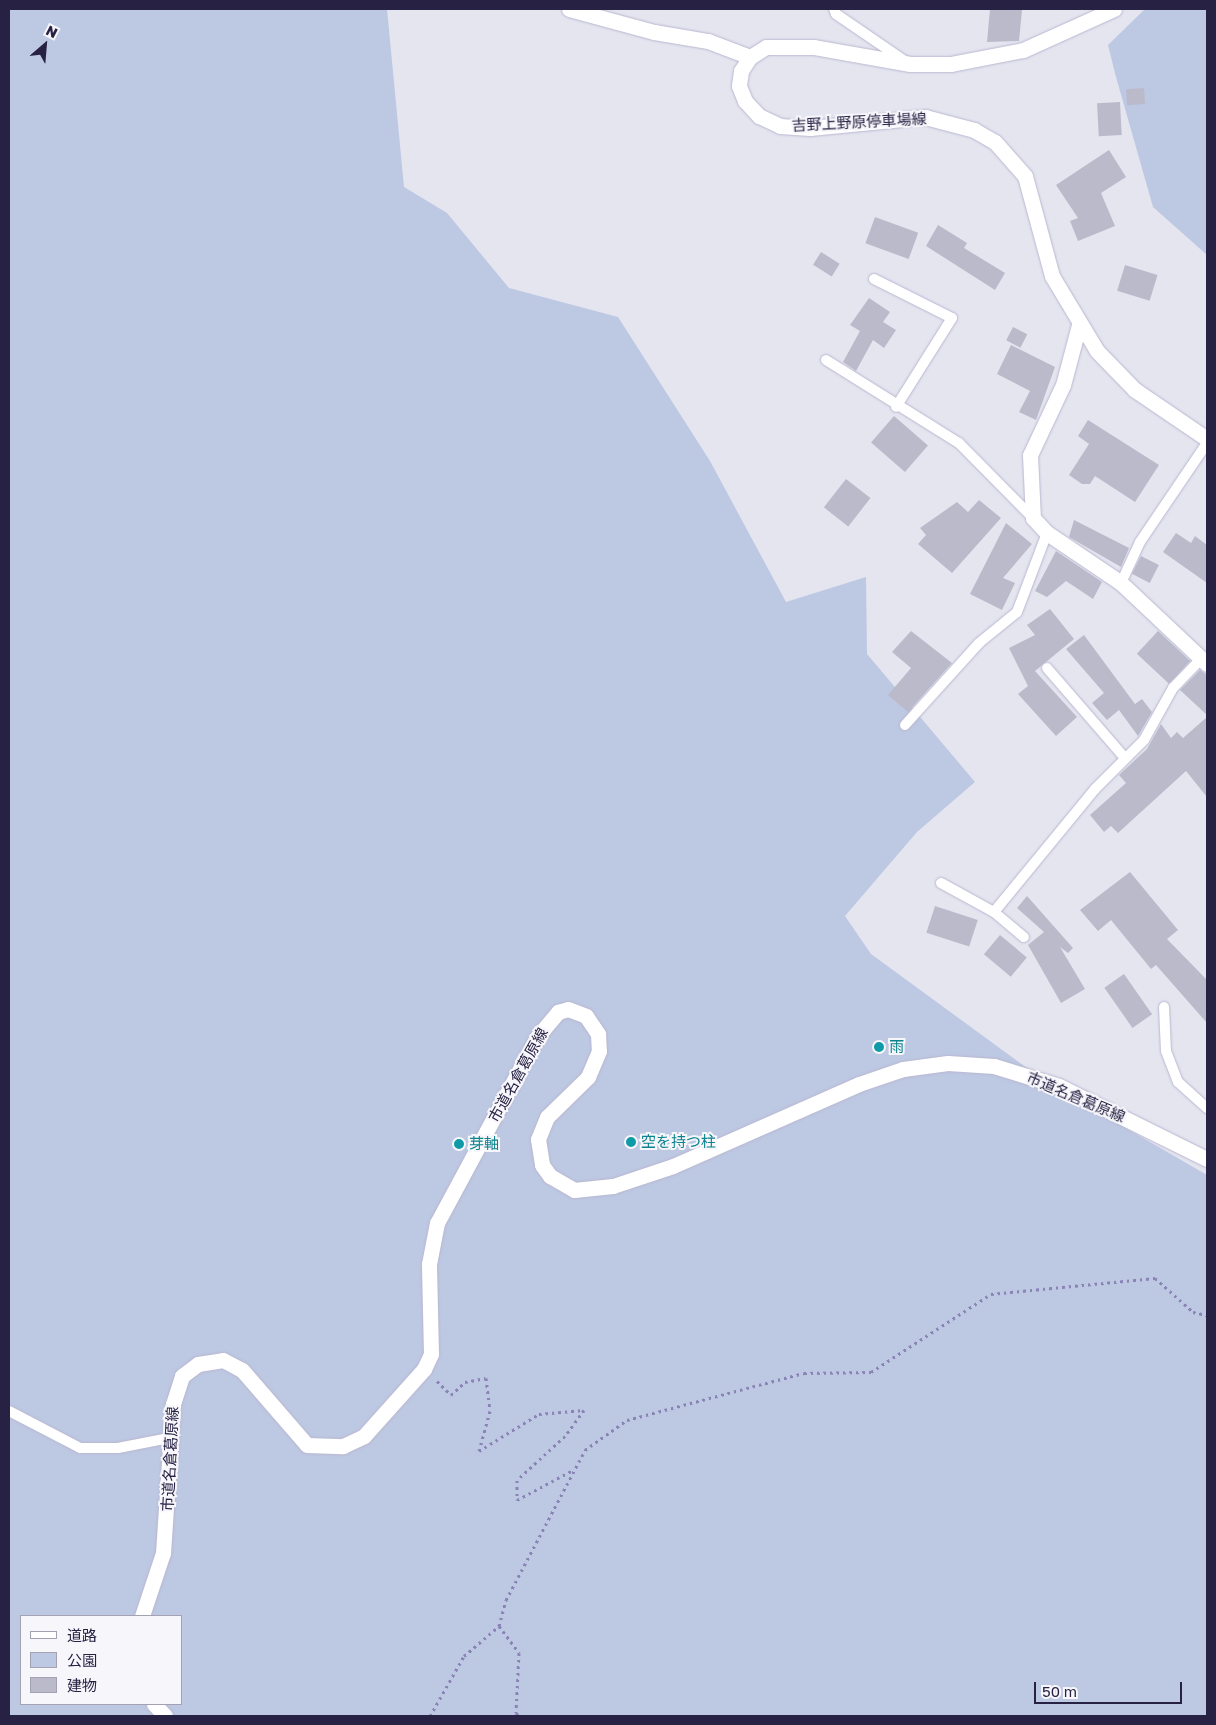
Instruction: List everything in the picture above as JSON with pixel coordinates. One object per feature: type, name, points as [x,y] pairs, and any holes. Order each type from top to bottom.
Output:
[{"type":"street","points":[[570,9],[654,32],[708,41],[750,56],[766,48],[786,45],[910,64],[951,64],[1024,50],[1062,36],[1114,9]]},
{"type":"street","name":"吉野上野原停車場線","points":[[750,56],[741,71],[739,86],[744,101],[759,116],[780,126],[810,128],[925,117],[952,122],[995,142],[1025,176],[1052,276],[1080,325],[1112,369],[1136,390],[1207,439]]},
{"type":"street","points":[[1080,325],[1063,385],[1030,455],[1033,518],[1047,533],[1121,583],[1205,661]]},
{"type":"street","name":"市道名倉葛原線","points":[[142,1615],[163,1553],[169,1438],[176,1389],[182,1376],[198,1364],[232,1363],[307,1445],[325,1449],[364,1436],[424,1369],[431,1345],[429,1264],[437,1223],[548,1019],[568,1009],[586,1016],[595,1026],[599,1051],[588,1077],[547,1117],[538,1140],[542,1165],[550,1176],[574,1190],[613,1186],[673,1166],[859,1084],[902,1069],[948,1063],[994,1066],[1059,1086],[1207,1160]]},
{"type":"street","points":[[155,1705],[165,1716]]},
{"type":"lane","points":[[834,9],[910,64]]},
{"type":"lane","points":[[874,279],[952,318],[896,407]]},
{"type":"lane","points":[[826,360],[896,407],[959,443],[1033,518]]},
{"type":"lane","points":[[1121,583],[1140,542],[1207,443]]},
{"type":"lane","points":[[905,725],[979,643],[1017,612],[1047,533]]},
{"type":"lane","points":[[994,912],[1125,758],[1144,740],[1173,688],[1205,661]]},
{"type":"lane","points":[[1047,668],[1125,758]]},
{"type":"lane","points":[[941,883],[994,912],[1024,937]]},
{"type":"lane","points":[[1164,1007],[1166,1051],[1178,1082],[1207,1108]]},
{"type":"lane","points":[[9,1411],[80,1448],[118,1448],[169,1438]]},
{"type":"path","points":[[430,1716],[464,1656],[499,1626],[506,1600],[585,1450],[627,1420],[804,1373],[871,1372],[991,1294],[1156,1278],[1193,1312],[1207,1315]]},
{"type":"path","points":[[424,1369],[451,1395],[465,1382],[486,1378],[490,1412],[479,1451],[539,1414],[584,1410],[565,1436],[517,1480],[517,1500],[574,1470]]},
{"type":"path","points":[[499,1626],[519,1652],[516,1713],[519,1716]]},
{"type":"green space","points":[[9,9],[387,9],[404,187],[447,213],[509,288],[618,317],[710,461],[786,602],[866,577],[867,654],[975,782],[917,832],[845,916],[871,954],[1046,1082],[1207,1175],[1207,1716],[9,1716]]},
{"type":"green space","points":[[1145,9],[1207,9],[1207,255],[1153,207],[1116,77],[1108,45]]},
{"type":"building","points":[[990,9],[1022,10],[1019,41],[987,42]]},
{"type":"building","points":[[1144,88],[1145,104],[1127,105],[1126,89]]},
{"type":"building","points":[[1120,102],[1122,135],[1099,136],[1097,103]]},
{"type":"building","points":[[1109,150],[1126,177],[1101,193],[1115,226],[1078,241],[1070,221],[1078,218],[1056,185]]},
{"type":"building","points":[[875,217],[918,233],[909,259],[865,243]]},
{"type":"building","points":[[938,225],[967,243],[964,248],[1005,273],[995,290],[926,246]]},
{"type":"building","points":[[821,252],[840,264],[832,276],[813,265]]},
{"type":"building","points":[[1125,265],[1158,275],[1150,301],[1117,291]]},
{"type":"building","points":[[869,298],[890,312],[883,322],[896,330],[884,348],[873,340],[856,371],[843,362],[860,331],[850,325]]},
{"type":"building","points":[[1013,327],[1027,334],[1020,348],[1006,340]]},
{"type":"building","points":[[1011,345],[1055,367],[1036,420],[1019,412],[1030,391],[997,374]]},
{"type":"building","points":[[894,416],[928,446],[905,472],[871,442]]},
{"type":"building","points":[[1088,420],[1159,465],[1135,502],[1095,476],[1090,484],[1082,484],[1069,475],[1089,444],[1078,436]]},
{"type":"building","points":[[846,479],[870,498],[848,526],[824,507]]},
{"type":"building","points":[[979,500],[1001,518],[952,573],[918,544],[926,535],[920,528],[957,502],[968,512]]},
{"type":"building","points":[[1074,520],[1129,548],[1121,567],[1069,537]]},
{"type":"building","points":[[1006,523],[1032,544],[1003,578],[1015,583],[1002,610],[970,594]]},
{"type":"building","points":[[1176,533],[1191,543],[1195,536],[1207,545],[1207,583],[1163,552]]},
{"type":"building","points":[[1056,551],[1102,582],[1093,599],[1066,581],[1047,597],[1035,591]]},
{"type":"building","points":[[1141,556],[1159,565],[1150,583],[1132,574]]},
{"type":"building","points":[[1050,609],[1074,639],[1035,671],[1077,717],[1056,736],[1018,694],[1028,686],[1009,648],[1035,635],[1027,625]]},
{"type":"building","points":[[911,631],[952,663],[908,712],[888,695],[911,668],[892,652]]},
{"type":"building","points":[[1158,631],[1190,661],[1169,684],[1137,654]]},
{"type":"building","points":[[1084,635],[1135,704],[1142,699],[1152,712],[1138,736],[1119,710],[1107,720],[1092,703],[1104,693],[1066,649]]},
{"type":"building","points":[[1200,670],[1207,675],[1207,715],[1180,690]]},
{"type":"building","points":[[1207,717],[1207,797],[1186,771],[1118,833],[1111,826],[1104,832],[1090,815],[1126,783],[1119,775],[1147,749],[1161,724],[1171,738],[1177,732],[1183,738]]},
{"type":"building","points":[[1130,872],[1178,930],[1167,939],[1207,980],[1207,1023],[1156,965],[1151,969],[1111,920],[1098,931],[1080,910]]},
{"type":"building","points":[[1027,896],[1073,948],[1068,953],[1060,947],[1085,989],[1061,1003],[1028,945],[1044,932],[1017,908]]},
{"type":"building","points":[[935,906],[978,920],[969,947],[926,933]]},
{"type":"building","points":[[1000,935],[1027,957],[1011,977],[984,954]]},
{"type":"building","points":[[1124,974],[1152,1014],[1132,1028],[1104,988]]},
{"type":"place","name":"雨","points":[[879,1047]]},
{"type":"place","name":"空を持つ柱","points":[[631,1142]]},
{"type":"place","name":"芽軸","points":[[459,1144]]}]
